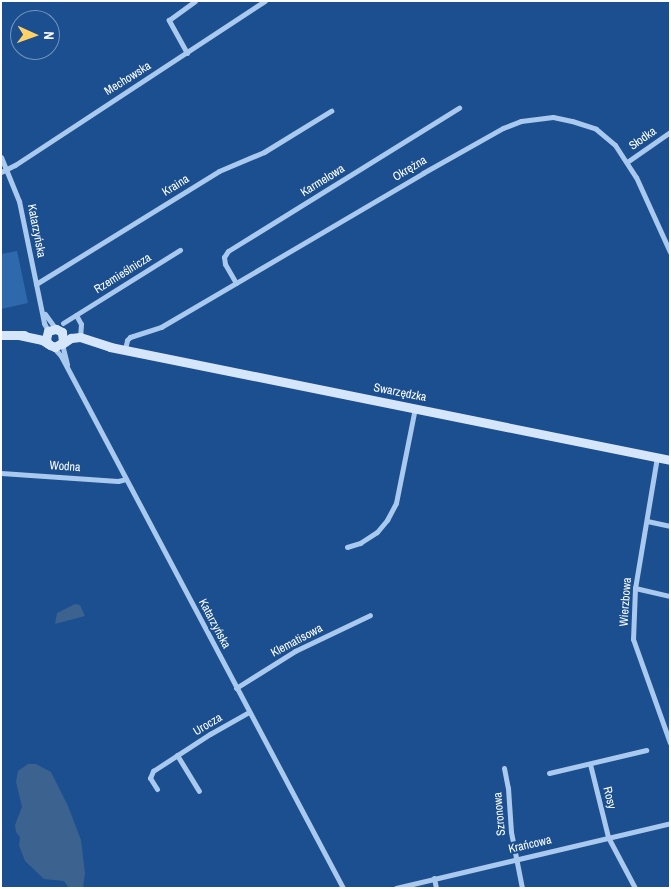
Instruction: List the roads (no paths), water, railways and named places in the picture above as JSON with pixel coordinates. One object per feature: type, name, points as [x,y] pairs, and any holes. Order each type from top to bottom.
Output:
[{"type":"street","points":[[187,53],[169,20],[196,1]]},
{"type":"street","name":"Mechowska","points":[[1,172],[265,1]]},
{"type":"street","name":"Karmelowa","points":[[236,283],[225,264],[224,257],[228,251],[459,108]]},
{"type":"street","name":"Kraina","points":[[36,284],[218,172],[264,152],[331,111]]},
{"type":"street","name":"Okrężna","points":[[125,349],[127,340],[130,337],[160,327],[423,173],[503,128],[521,121],[553,117],[596,129],[615,145],[636,176],[670,252]]},
{"type":"street","name":"Słodka","points":[[627,162],[670,132]]},
{"type":"street","name":"Katarzyńska","points":[[1,157],[19,201],[43,311],[57,328]]},
{"type":"street","name":"Rzemieślnicza","points":[[57,328],[180,250]]},
{"type":"street","points":[[62,344],[64,337],[57,328],[46,339],[50,345],[62,344],[80,335],[81,324],[76,315]]},
{"type":"street","name":"Swarzędzka","points":[[1,335],[19,335],[57,328],[125,349],[670,460]]},
{"type":"street","name":"Swarzędzka","points":[[19,335],[50,345]]},
{"type":"street","name":"Katarzyńska","points":[[62,344],[68,370]]},
{"type":"street","name":"Katarzyńska","points":[[50,345],[61,356],[343,888]]},
{"type":"street","points":[[347,547],[360,543],[377,532],[387,520],[396,503],[415,408]]},
{"type":"street","name":"Wierzbowa","points":[[657,457],[635,588],[633,639],[670,743]]},
{"type":"street","name":"Wodna","points":[[1,473],[118,481],[126,478]]},
{"type":"street","points":[[647,521],[670,526]]},
{"type":"street","points":[[635,588],[670,596]]},
{"type":"street","name":"Klematisowa","points":[[236,688],[295,651],[370,615]]},
{"type":"street","name":"Urocza","points":[[157,790],[150,778],[153,771],[249,712]]},
{"type":"street","points":[[549,774],[646,750]]},
{"type":"street","points":[[177,755],[199,791]]},
{"type":"street","name":"Rosy","points":[[590,764],[608,837],[635,888]]},
{"type":"street","name":"Szronowa","points":[[504,768],[508,788],[515,859],[522,888]]},
{"type":"street","name":"Krańcowa","points":[[396,888],[670,823]]},
{"type":"street","points":[[434,878],[436,888]]}]
